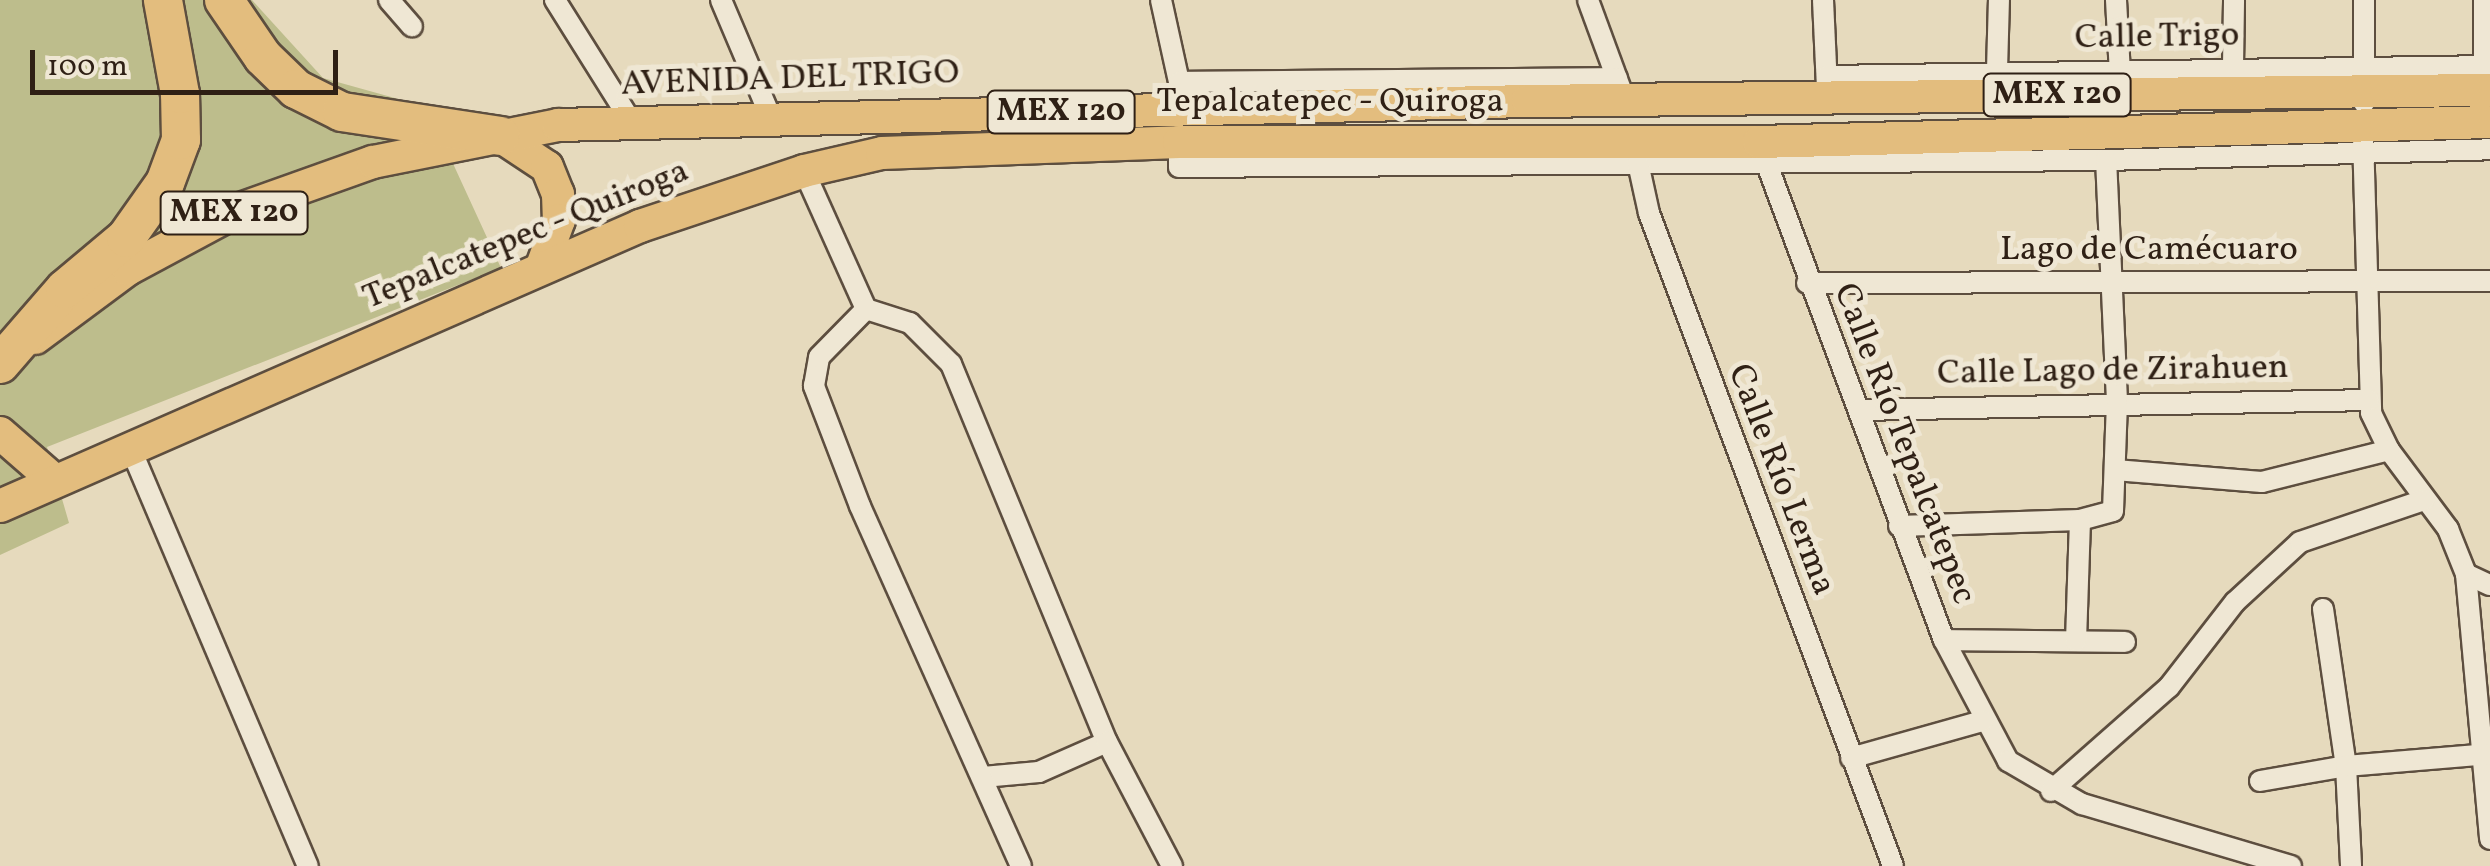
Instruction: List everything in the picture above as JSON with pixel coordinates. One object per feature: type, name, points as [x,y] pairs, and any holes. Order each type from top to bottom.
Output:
[{"type":"highway","points":[[224,0],[263,57],[296,89],[342,112],[500,136]]},
{"type":"highway","points":[[0,364],[65,289],[126,238],[165,182],[181,140],[165,4]]},
{"type":"main road","name":"MEX 120","points":[[1620,89],[1826,86],[2364,109],[2488,74]]},
{"type":"main road","name":"AVENIDA DEL TRIGO","points":[[500,136],[558,125],[634,126],[879,116],[1182,95],[1620,89]]},
{"type":"main road","name":"Tepalcatepec - Quiroga","points":[[0,506],[542,266],[804,171],[882,153],[1179,142],[1762,153],[2364,109],[2490,122]]},
{"type":"main road","points":[[879,116],[882,153]]},
{"type":"main road","points":[[500,136],[546,167],[558,194],[559,220],[542,266]]},
{"type":"main road","name":"MEX 120","points":[[0,364],[128,270],[238,210],[374,162],[500,136]]},
{"type":"main road","points":[[0,433],[55,480]]},
{"type":"street","points":[[389,0],[412,26]]},
{"type":"street","points":[[555,0],[634,126]]},
{"type":"street","points":[[722,0],[771,118]]},
{"type":"street","points":[[1161,0],[1182,95]]},
{"type":"street","points":[[1588,0],[1620,89]]},
{"type":"street","points":[[1823,0],[1826,86]]},
{"type":"street","points":[[1997,70],[1999,0]]},
{"type":"street","points":[[2116,0],[2120,73]]},
{"type":"street","points":[[2233,66],[2234,0]]},
{"type":"street","points":[[2364,0],[2365,282],[2370,400],[2389,450],[2448,529],[2466,574],[2486,754],[2490,839]]},
{"type":"street","points":[[2484,0],[2488,74]]},
{"type":"street","name":"Calle Trigo","points":[[1826,86],[1997,70],[2120,73],[2233,66],[2364,109]]},
{"type":"street","points":[[1179,142],[1179,167],[1638,163],[1762,153],[2106,160],[2364,109],[2490,149]]},
{"type":"street","name":"Calle Río Tepalcatepec","points":[[1762,153],[1807,283],[1944,640],[1983,722],[2008,761],[2052,791]]},
{"type":"street","points":[[1899,526],[2104,518],[2116,498],[2117,401],[2106,160]]},
{"type":"street","name":"Calle Río Lerma","points":[[1638,163],[1648,214],[1893,866]]},
{"type":"street","points":[[804,171],[866,309],[910,323],[951,364],[1107,742],[1172,866]]},
{"type":"street","name":"Lago de Camécuaro","points":[[1807,283],[2490,281]]},
{"type":"street","points":[[866,309],[819,357],[814,386],[860,506],[1020,866]]},
{"type":"street","name":"Calle Lago de Zirahuen","points":[[1858,410],[2117,401],[2370,400]]},
{"type":"street","points":[[130,447],[308,866]]},
{"type":"street","points":[[2116,470],[2262,482],[2389,450]]},
{"type":"street","points":[[2052,791],[2170,687],[2236,602],[2300,542],[2424,500]]},
{"type":"street","points":[[2076,640],[2080,520]]},
{"type":"street","points":[[2466,574],[2490,585]]},
{"type":"street","points":[[2323,610],[2346,766],[2351,866]]},
{"type":"street","points":[[1944,640],[2125,642]]},
{"type":"street","points":[[1851,758],[1983,722]]},
{"type":"street","points":[[983,777],[1039,772],[1107,742]]},
{"type":"street","points":[[2260,781],[2346,766],[2486,754]]},
{"type":"street","points":[[2052,791],[2291,866]]},
{"type":"green space","points":[[0,0],[252,0],[323,78],[427,107],[501,268],[47,447],[69,523],[0,555]]}]
